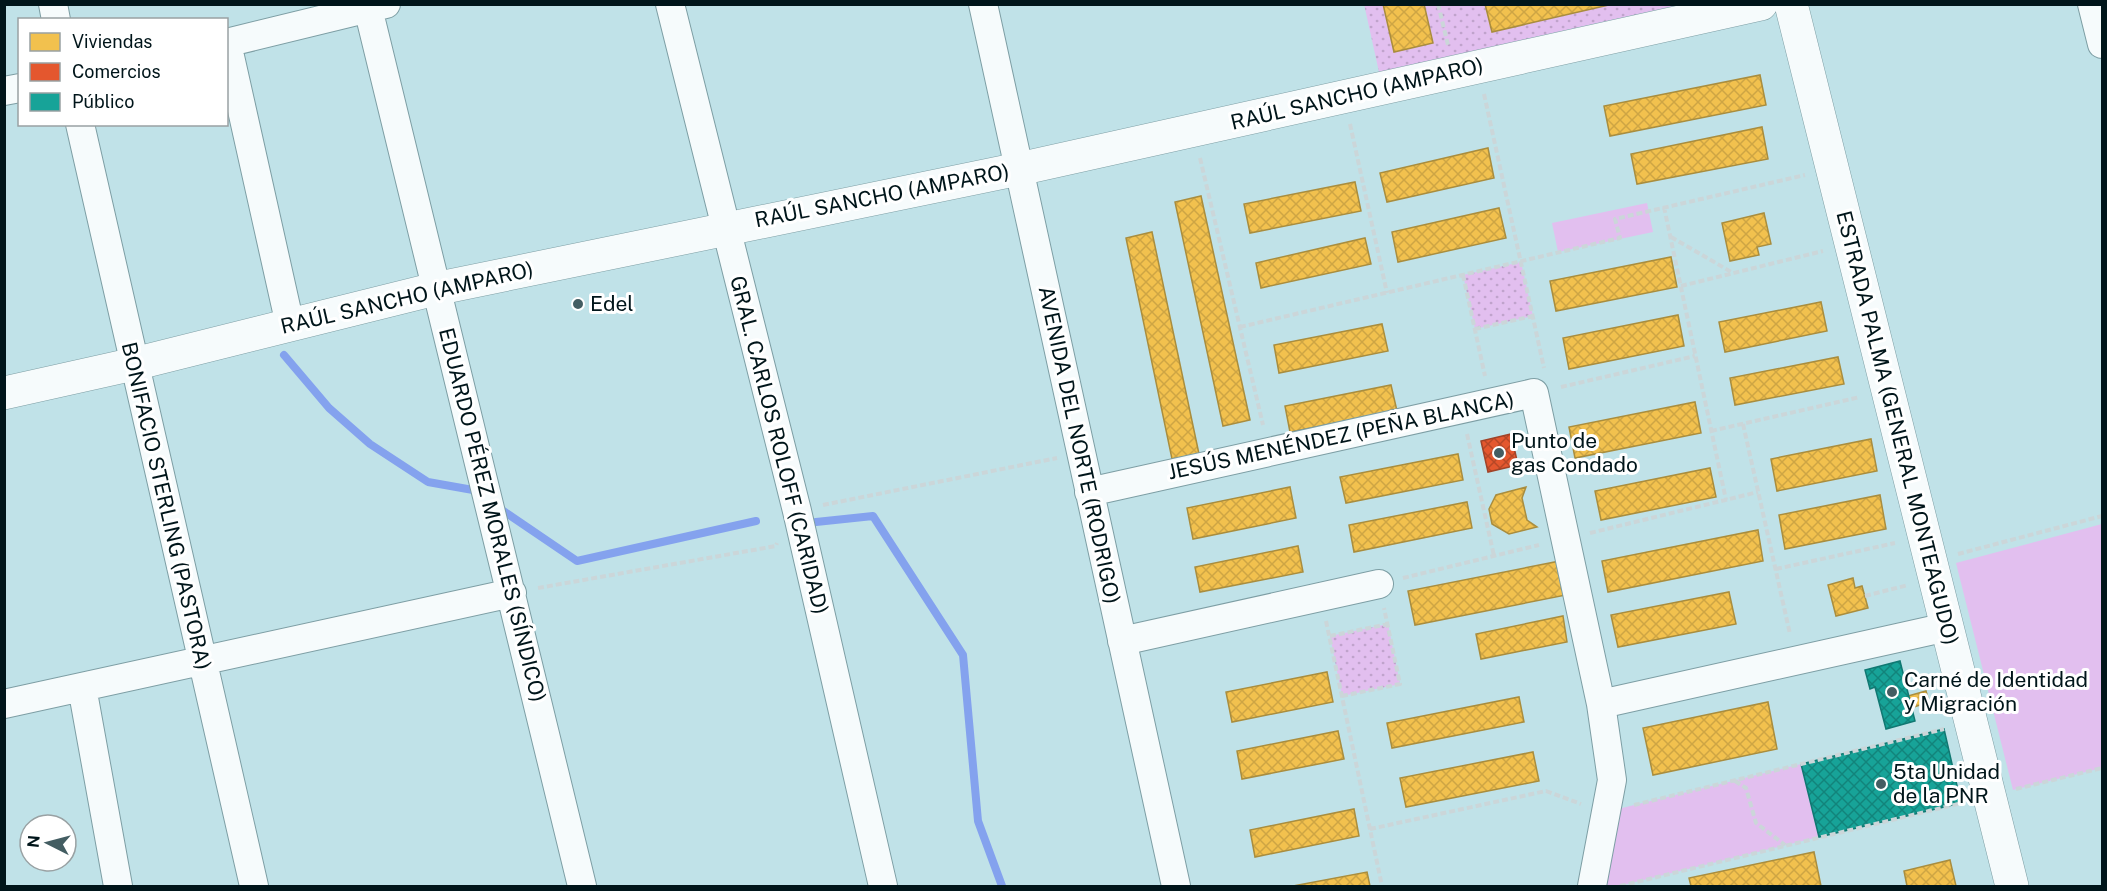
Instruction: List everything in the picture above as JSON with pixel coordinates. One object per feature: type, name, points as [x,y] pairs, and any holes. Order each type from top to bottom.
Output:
[{"type":"street","name":"GRAL. CARLOS ROLOFF (CARIDAD)","points":[[670,4],[797,511],[883,886]]},
{"type":"street","name":"AVENIDA DEL NORTE (RODRIGO)","points":[[983,4],[1176,886]]},
{"type":"street","name":"RAÚL SANCHO (AMPARO)","points":[[4,393],[134,364],[435,289],[1019,169],[1761,4]]},
{"type":"street","name":"ESTRADA PALMA (GENERAL MONTEAGUDO)","points":[[1791,4],[2012,886]]},
{"type":"street","points":[[2092,4],[2103,44]]},
{"type":"street","points":[[228,43],[374,6]]},
{"type":"street","name":"EDUARDO PÉREZ MORALES (SÍNDICO)","points":[[374,6],[435,289],[512,593],[582,886]]},
{"type":"street","points":[[228,47],[290,325]]},
{"type":"street","name":"BONIFACIO STERLING (PASTORA)","points":[[80,126],[254,886]]},
{"type":"street","name":"JESÚS MENÉNDEZ (PEÑA BLANCA)","points":[[1089,492],[1541,392],[1565,539],[1601,704],[1612,780],[1592,886]]},
{"type":"street","points":[[1122,642],[1379,584]]},
{"type":"street","points":[[4,704],[512,593]]},
{"type":"street","points":[[1601,704],[1947,627]]},
{"type":"street","points":[[82,687],[118,886]]},
{"type":"path","points":[[1438,4],[1466,70],[1521,262],[1533,316],[1541,392],[1695,356]]},
{"type":"path","points":[[1344,97],[1387,293]]},
{"type":"path","points":[[1194,130],[1269,452]]},
{"type":"path","points":[[1240,327],[1620,238],[1615,219],[1832,168]]},
{"type":"path","points":[[1664,207],[1726,500]]},
{"type":"path","points":[[1670,237],[1733,273]]},
{"type":"path","points":[[1681,286],[1851,244]]},
{"type":"path","points":[[1463,275],[1491,403]]},
{"type":"path","points":[[1475,329],[1533,316]]},
{"type":"path","points":[[1711,432],[1888,391]]},
{"type":"path","points":[[1462,410],[1494,556]]},
{"type":"path","points":[[1743,424],[1796,661]]},
{"type":"path","points":[[1342,696],[1400,684],[1379,584],[1758,492]]},
{"type":"path","points":[[1776,569],[1930,558],[2103,516]]},
{"type":"path","points":[[1865,596],[1930,558]]},
{"type":"path","points":[[1321,597],[1382,886]]},
{"type":"path","points":[[1330,636],[1388,624]]},
{"type":"path","points":[[1370,829],[1546,791],[1606,812],[1971,722]]},
{"type":"path","points":[[1619,886],[2103,768]]},
{"type":"path","points":[[1733,781],[1746,788],[1756,823],[1786,845]]},
{"type":"shaded area","points":[[1364,4],[1679,5],[1379,72]]},
{"type":"shaded area","points":[[1647,203],[1653,232],[1558,252],[1552,223]]},
{"type":"shaded area","points":[[1521,262],[1533,316],[1475,329],[1463,275]]},
{"type":"shaded area","points":[[2102,524],[2102,768],[2013,790],[1956,563]]},
{"type":"shaded area","points":[[1388,624],[1400,684],[1342,696],[1330,636]]},
{"type":"shaded area","points":[[1801,764],[1819,837],[1619,886],[1606,886],[1618,809]]},
{"type":"building: Viviendas","points":[[1383,4],[1424,4],[1433,43],[1394,52]]},
{"type":"building: Viviendas","points":[[1485,4],[1613,4],[1492,32]]},
{"type":"building: Viviendas","points":[[1760,75],[1766,105],[1610,136],[1604,106]]},
{"type":"building: Viviendas","points":[[1762,127],[1768,159],[1637,184],[1631,154]]},
{"type":"building: Viviendas","points":[[1488,148],[1494,178],[1387,202],[1380,173]]},
{"type":"building: Viviendas","points":[[1355,182],[1361,211],[1250,233],[1244,204]]},
{"type":"building: Viviendas","points":[[1201,196],[1250,420],[1223,426],[1175,202]]},
{"type":"building: Viviendas","points":[[1499,208],[1506,238],[1398,262],[1392,232]]},
{"type":"building: Viviendas","points":[[1764,213],[1771,244],[1757,247],[1759,255],[1730,261],[1722,223]]},
{"type":"building: Viviendas","points":[[1152,232],[1199,454],[1172,459],[1126,238]]},
{"type":"building: Viviendas","points":[[1365,238],[1371,264],[1261,288],[1256,263]]},
{"type":"building: Viviendas","points":[[1671,257],[1677,287],[1556,311],[1550,281]]},
{"type":"building: Viviendas","points":[[1821,302],[1827,331],[1725,352],[1719,322]]},
{"type":"building: Viviendas","points":[[1678,315],[1684,346],[1569,369],[1563,338]]},
{"type":"building: Viviendas","points":[[1382,324],[1388,351],[1279,373],[1274,345]]},
{"type":"building: Viviendas","points":[[1838,357],[1844,384],[1735,405],[1730,378]]},
{"type":"building: Viviendas","points":[[1391,385],[1397,411],[1290,432],[1285,406]]},
{"type":"building: Viviendas","points":[[1695,402],[1701,433],[1575,458],[1569,427]]},
{"type":"building: Viviendas","points":[[1871,439],[1877,471],[1777,491],[1771,459]]},
{"type":"building: Viviendas","points":[[1458,454],[1463,480],[1346,503],[1340,477]]},
{"type":"building: Viviendas","points":[[1710,468],[1716,497],[1601,520],[1595,491]]},
{"type":"building: Viviendas","points":[[1290,487],[1296,518],[1193,539],[1187,508]]},
{"type":"building: Viviendas","points":[[1526,487],[1522,498],[1527,520],[1537,527],[1509,534],[1492,524],[1489,509],[1496,495]]},
{"type":"building: Viviendas","points":[[1880,495],[1886,529],[1785,549],[1779,515]]},
{"type":"building: Viviendas","points":[[1467,502],[1472,528],[1354,552],[1349,525]]},
{"type":"building: Viviendas","points":[[1758,530],[1763,561],[1608,592],[1602,561]]},
{"type":"building: Viviendas","points":[[1298,546],[1303,572],[1200,592],[1195,567]]},
{"type":"building: Viviendas","points":[[1560,561],[1566,595],[1415,625],[1408,591]]},
{"type":"building: Viviendas","points":[[1853,578],[1855,588],[1862,586],[1868,608],[1836,616],[1828,585]]},
{"type":"building: Viviendas","points":[[1729,592],[1736,624],[1618,647],[1611,615]]},
{"type":"building: Viviendas","points":[[1563,616],[1567,642],[1481,659],[1476,634]]},
{"type":"building: Viviendas","points":[[1327,672],[1333,702],[1232,722],[1226,692]]},
{"type":"building: Viviendas","points":[[1926,691],[1929,702],[1911,708],[1908,696]]},
{"type":"building: Viviendas","points":[[1519,697],[1524,722],[1392,748],[1387,723]]},
{"type":"building: Viviendas","points":[[1768,702],[1777,749],[1653,775],[1643,728]]},
{"type":"building: Viviendas","points":[[1338,731],[1344,759],[1242,779],[1237,751]]},
{"type":"building: Viviendas","points":[[1533,752],[1539,781],[1406,807],[1400,778]]},
{"type":"building: Viviendas","points":[[1354,809],[1359,836],[1255,857],[1250,830]]},
{"type":"building: Viviendas","points":[[1814,852],[1821,886],[1691,886],[1689,878]]},
{"type":"building: Viviendas","points":[[1950,860],[1956,886],[1907,886],[1904,871]]},
{"type":"building: Viviendas","points":[[1367,872],[1370,886],[1293,886]]},
{"type":"building: Comercios","name":"Punto de gas Condado","points":[[1511,434],[1518,465],[1488,472],[1481,441]]},
{"type":"building: Público","name":"Carné de Identidad y Migración","points":[[1900,661],[1915,721],[1886,729],[1875,687],[1870,689],[1865,670]]},
{"type":"building: Público","name":"5ta Unidad de la PNR","points":[[1944,729],[1961,803],[1819,837],[1801,764]]},
{"type":"waterway","points":[[284,355],[329,408],[370,444],[428,482],[473,490],[479,494]]},
{"type":"waterway","points":[[499,508],[577,561],[756,521]]},
{"type":"waterway","points":[[816,522],[873,516],[963,655],[978,821],[1002,886]]},
{"type":"place","name":"Edel","points":[[578,304]]},
{"type":"place","name":"Punto de gas Condado","points":[[1499,453]]},
{"type":"place","name":"Carné de Identidad y Migración","points":[[1892,692]]},
{"type":"place","name":"5ta Unidad de la PNR","points":[[1881,784]]}]
